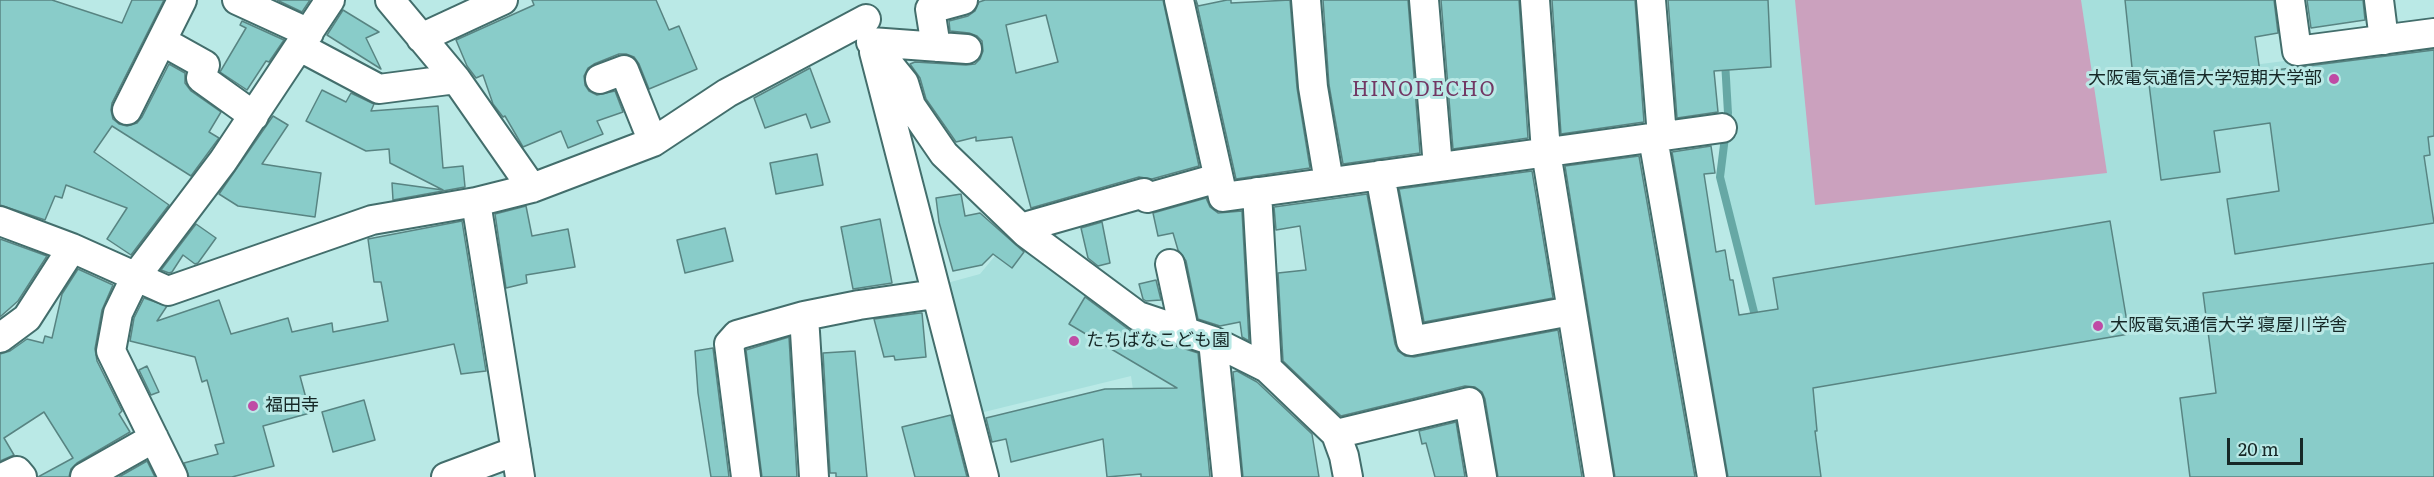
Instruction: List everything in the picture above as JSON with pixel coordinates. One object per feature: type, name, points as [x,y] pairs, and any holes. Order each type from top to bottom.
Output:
[{"type":"street","points":[[127,110],[182,0]]},
{"type":"street","points":[[237,0],[379,89],[456,79]]},
{"type":"street","points":[[173,477],[111,351],[118,313],[136,276],[224,161],[330,0]]},
{"type":"street","points":[[390,0],[456,79],[532,188]]},
{"type":"street","points":[[421,38],[503,0]]},
{"type":"street","points":[[936,47],[930,9],[963,0]]},
{"type":"street","points":[[1181,0],[1223,197],[1722,128]]},
{"type":"street","points":[[1306,0],[1313,87],[1329,182]]},
{"type":"street","points":[[1424,0],[1438,167]]},
{"type":"street","points":[[1535,0],[1545,152],[1599,477]]},
{"type":"street","points":[[1650,0],[1658,137],[1712,477]]},
{"type":"street","points":[[2290,0],[2296,51],[2434,33]]},
{"type":"street","points":[[2379,0],[2384,40]]},
{"type":"street","points":[[866,21],[904,83],[911,106],[944,154],[1021,228],[1138,316],[1213,341],[1267,368],[1336,434],[1348,477]]},
{"type":"street","points":[[866,21],[984,477]]},
{"type":"street","points":[[0,221],[72,248],[168,291],[372,220],[476,202],[532,188],[653,142],[727,93],[866,21],[936,47],[967,49]]},
{"type":"street","points":[[162,41],[205,65],[201,78],[254,116]]},
{"type":"street","points":[[600,79],[624,70],[653,142]]},
{"type":"street","points":[[1380,175],[1411,341],[1571,311]]},
{"type":"street","points":[[1021,228],[1144,193],[1147,198],[1218,178]]},
{"type":"street","points":[[1257,192],[1267,368]]},
{"type":"street","points":[[446,477],[518,464],[476,202]]},
{"type":"street","points":[[0,338],[27,318],[72,248]]},
{"type":"street","points":[[1170,264],[1184,330]]},
{"type":"street","points":[[746,477],[729,344],[737,335],[804,316],[935,294]]},
{"type":"street","points":[[804,316],[814,477]]},
{"type":"street","points":[[1213,341],[1227,477]]},
{"type":"street","points":[[1336,434],[1469,402],[1482,477]]},
{"type":"street","points":[[86,477],[154,438]]},
{"type":"street","points":[[4,477],[17,471],[22,477]]},
{"type":"shaded area","name":"大阪電気通信大学 寝屋川学舎","points":[[1725,0],[2245,0],[2253,65],[2434,42],[2434,477],[1800,477],[1723,175],[1732,116]]},
{"type":"shaded area","points":[[1795,0],[2081,0],[2107,173],[1815,205]]},
{"type":"shaded area","name":"たちばなこども園","points":[[1014,233],[1203,344],[1212,444],[1142,452],[1131,376],[980,413],[947,283],[980,274]]},
{"type":"building","points":[[0,0],[52,0],[122,23],[132,0],[164,0],[112,103],[113,119],[127,126],[137,123],[169,64],[185,73],[185,83],[191,91],[221,112],[209,132],[219,138],[191,176],[112,126],[94,152],[169,205],[131,255],[107,239],[127,208],[66,185],[62,198],[55,196],[45,220],[0,205]]},
{"type":"building","points":[[277,0],[310,0],[302,12]]},
{"type":"building","points":[[532,0],[656,0],[669,30],[679,26],[697,69],[649,89],[634,57],[619,54],[594,64],[588,68],[584,76],[585,85],[589,91],[597,95],[615,91],[623,112],[597,121],[603,134],[568,148],[561,131],[523,147],[505,116],[503,117],[493,104],[483,75],[476,78],[467,66],[456,40],[534,5]]},
{"type":"building","points":[[985,0],[1163,0],[1199,166],[1152,179],[1139,177],[1031,208],[1012,137],[976,141],[976,137],[956,142],[926,99],[920,78],[910,64],[915,62],[975,64],[983,51],[982,41],[969,33],[950,31],[949,21],[968,16],[975,11],[979,2]],"holes":[[[1046,15],[1058,62],[1016,73],[1006,25]]]},
{"type":"building","points":[[1196,0],[1198,6],[1227,0],[1231,0],[1231,3],[1290,0],[1297,88],[1310,168],[1236,179]]},
{"type":"building","points":[[1323,0],[1408,0],[1420,153],[1343,164],[1329,85]]},
{"type":"building","points":[[1441,0],[1519,0],[1528,138],[1453,149]]},
{"type":"building","points":[[1552,0],[1635,0],[1644,122],[1561,134]]},
{"type":"building","points":[[1668,0],[1768,0],[1771,67],[1714,71],[1718,112],[1677,118]]},
{"type":"building","points":[[2125,0],[2274,0],[2278,33],[2255,37],[2260,72],[2434,50],[2434,136],[2428,137],[2430,155],[2424,156],[2434,223],[2235,254],[2227,199],[2279,191],[2270,123],[2214,131],[2220,172],[2161,180],[2148,76],[2133,77]]},
{"type":"building","points":[[2307,0],[2363,0],[2365,20],[2311,28]]},
{"type":"building","points":[[343,10],[379,32],[366,38],[381,69],[327,35]]},
{"type":"building","points":[[242,21],[284,40],[269,62],[266,61],[247,90],[220,72],[246,28],[240,25]]},
{"type":"building","points":[[810,68],[830,122],[811,128],[806,114],[765,128],[754,98]]},
{"type":"building","points":[[322,90],[346,102],[351,93],[374,104],[371,111],[438,106],[443,168],[463,166],[465,187],[393,200],[392,183],[443,190],[390,163],[389,149],[366,151],[306,121]]},
{"type":"building","points":[[273,116],[288,125],[262,164],[321,173],[315,217],[238,206],[219,194]]},
{"type":"building","points":[[1711,146],[1715,173],[1704,174],[1716,252],[1725,250],[1739,315],[1778,309],[1773,278],[2110,221],[2129,334],[1813,388],[1817,431],[1815,431],[1821,477],[1728,477],[1672,152]]},
{"type":"building","points":[[817,154],[823,185],[776,194],[770,163]]},
{"type":"building","points":[[1639,156],[1695,477],[1615,477],[1565,166]]},
{"type":"building","points":[[1532,171],[1553,298],[1424,322],[1399,189]]},
{"type":"building","points":[[961,194],[965,216],[980,213],[1024,252],[1012,268],[993,254],[982,265],[953,271],[939,222],[936,198]]},
{"type":"building","points":[[1367,194],[1398,351],[1405,356],[1414,357],[1558,330],[1582,477],[1498,477],[1485,399],[1482,392],[1475,387],[1465,386],[1341,416],[1283,361],[1278,273],[1306,270],[1300,226],[1276,230],[1274,207]]},
{"type":"building","points":[[1206,198],[1210,207],[1218,213],[1242,211],[1249,341],[1242,337],[1240,322],[1220,326],[1198,319],[1186,261],[1178,250],[1173,233],[1158,236],[1153,213]]},
{"type":"building","points":[[526,206],[532,236],[568,229],[575,267],[526,275],[527,283],[506,288],[495,214]]},
{"type":"building","points":[[880,219],[892,283],[853,289],[841,227]]},
{"type":"building","points":[[462,221],[486,371],[461,374],[454,344],[300,376],[310,413],[263,426],[274,466],[232,477],[189,477],[184,463],[218,454],[215,445],[224,443],[207,380],[202,382],[195,357],[130,341],[134,318],[144,298],[167,306],[157,321],[219,300],[231,334],[288,318],[292,332],[332,323],[333,332],[388,321],[381,282],[374,282],[368,239]]},
{"type":"building","points":[[1102,222],[1110,263],[1098,266],[1088,258],[1081,228]]},
{"type":"building","points":[[196,224],[216,238],[198,263],[195,264],[183,255],[172,272],[161,270]]},
{"type":"building","points":[[725,228],[733,261],[685,273],[677,240]]},
{"type":"building","points":[[0,239],[47,256],[18,301],[0,317]]},
{"type":"building","points":[[2434,263],[2434,477],[2190,477],[2180,398],[2216,393],[2203,293]]},
{"type":"building","points":[[78,269],[113,285],[102,310],[95,349],[97,361],[122,411],[119,414],[130,432],[77,463],[71,469],[69,477],[38,477],[73,458],[44,412],[4,438],[14,455],[0,461],[0,354],[10,351],[27,339],[43,343],[45,336],[52,338],[62,294]]},
{"type":"building","points":[[1156,280],[1161,300],[1146,301],[1143,299],[1139,284]]},
{"type":"building","points":[[1085,297],[1132,332],[1198,353],[1210,477],[1141,477],[1141,474],[1107,477],[1103,439],[1011,462],[1006,439],[992,442],[986,418],[1105,389],[1177,388],[1069,324]]},
{"type":"building","points":[[922,313],[926,357],[895,360],[894,356],[884,357],[874,319]]},
{"type":"building","points":[[789,337],[797,477],[762,477],[746,350]]},
{"type":"building","points":[[713,348],[729,477],[711,477],[698,393],[695,351]]},
{"type":"building","points":[[855,351],[867,477],[836,477],[836,473],[830,473],[823,353]]},
{"type":"building","points":[[147,366],[159,392],[151,395],[139,370]]},
{"type":"building","points":[[1237,371],[1257,382],[1312,434],[1319,477],[1243,477],[1233,372]]},
{"type":"building","points":[[364,400],[375,440],[333,452],[322,412]]},
{"type":"building","points":[[951,415],[967,477],[915,477],[902,427]]},
{"type":"building","points":[[1456,422],[1465,477],[1435,477],[1426,443],[1422,444],[1419,431]]},
{"type":"building","points":[[147,461],[155,477],[119,477]]},
{"type":"waterway","points":[[1725,61],[1728,113],[1720,177],[1756,320]]},
{"type":"place","name":"大阪電気通信大学短期大学部","points":[[2334,79]]},
{"type":"place","name":"大阪電気通信大学 寝屋川学舎","points":[[2098,326]]},
{"type":"place","name":"たちばなこども園","points":[[1074,341]]},
{"type":"place","name":"福田寺","points":[[253,406]]},
{"type":"district","name":"HINODECHO","points":[[1424,90]]}]
